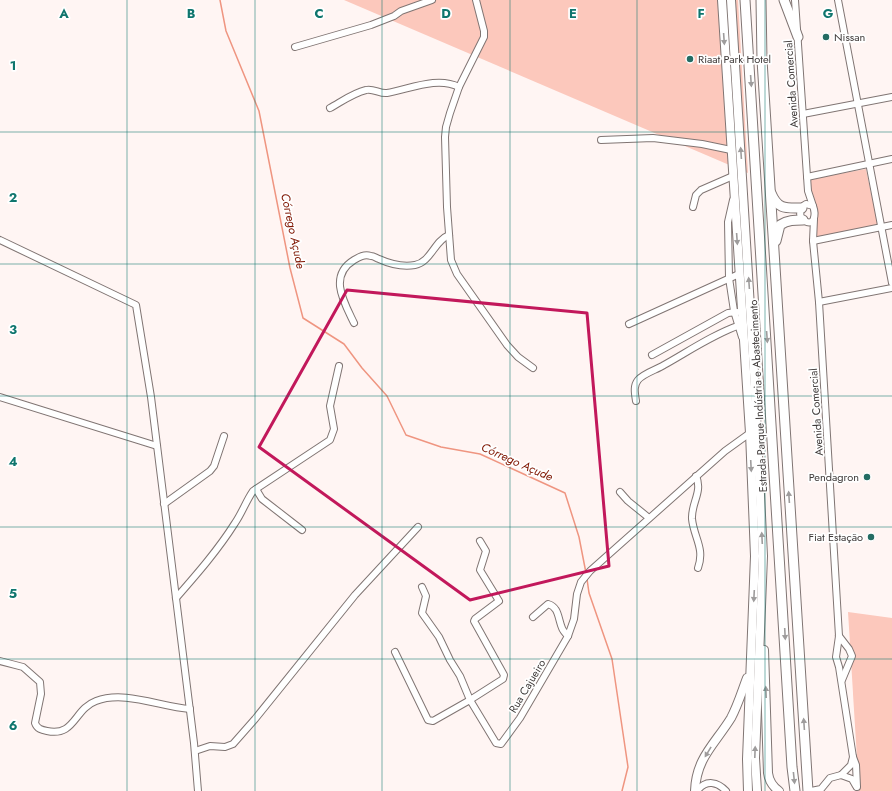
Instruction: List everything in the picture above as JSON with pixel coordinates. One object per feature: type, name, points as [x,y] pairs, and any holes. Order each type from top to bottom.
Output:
[{"type":"highway","name":"Estrada Parque Indústria e Abastecimento","points":[[745,0],[795,791]]},
{"type":"highway","points":[[761,0],[762,60],[808,791]]},
{"type":"highway","points":[[784,0],[798,36]]},
{"type":"highway","points":[[747,28],[754,33],[762,28]]},
{"type":"highway","points":[[770,188],[774,201],[782,207],[789,209],[803,206]]},
{"type":"highway","points":[[774,252],[780,225],[786,221],[804,221]]},
{"type":"main road","points":[[722,0],[739,274],[738,312],[744,343],[750,433],[755,556],[747,759],[748,791]]},
{"type":"main road","points":[[731,0],[754,372],[763,548],[755,758],[756,791]]},
{"type":"main road","points":[[761,629],[765,657],[768,773],[770,782],[779,791]]},
{"type":"main road","points":[[696,791],[695,778],[700,766],[708,751],[731,718],[741,696],[750,668]]},
{"type":"street","points":[[295,47],[371,25],[394,16],[401,11],[432,0]]},
{"type":"street","points":[[476,0],[484,31],[484,37],[459,87],[450,113],[445,137],[447,207],[451,260],[457,274],[507,345],[518,357],[534,368]]},
{"type":"street","name":"Avenida Comercial","points":[[795,0],[808,191],[812,206]]},
{"type":"street","points":[[838,0],[892,283]]},
{"type":"street","points":[[330,108],[365,90],[385,94],[413,86],[447,83],[459,87]]},
{"type":"street","points":[[803,114],[892,97]]},
{"type":"street","points":[[601,140],[653,138],[702,144],[731,150]]},
{"type":"street","points":[[807,177],[892,159]]},
{"type":"street","points":[[693,207],[696,195],[701,190],[733,176]]},
{"type":"street","name":"Avenida Comercial","points":[[803,206],[808,191]]},
{"type":"street","points":[[652,355],[728,313],[738,312],[729,278],[728,222],[734,195]]},
{"type":"street","points":[[806,204],[812,206],[815,212],[814,219],[812,222],[804,221],[800,212],[803,206],[806,204]]},
{"type":"street","name":"Avenida Comercial","points":[[814,219],[812,241],[819,302],[839,636],[836,658],[853,757],[856,765],[857,789]]},
{"type":"street","name":"Avenida Comercial","points":[[804,221],[812,234]]},
{"type":"street","points":[[812,241],[892,225]]},
{"type":"street","points":[[354,323],[343,300],[340,288],[341,274],[350,263],[363,255],[372,256],[388,263],[400,266],[416,265],[426,259],[438,242],[449,235]]},
{"type":"street","points":[[0,240],[136,305],[157,446],[195,751],[198,791]]},
{"type":"street","points":[[629,324],[739,274]]},
{"type":"street","points":[[819,302],[892,288]]},
{"type":"street","points":[[636,401],[634,390],[637,380],[728,329],[740,325]]},
{"type":"street","points":[[176,598],[203,568],[236,523],[249,496],[256,489],[330,440],[334,429],[330,406],[339,366]]},
{"type":"street","points":[[0,397],[157,446]]},
{"type":"street","points":[[620,492],[628,501],[649,518],[724,451],[750,433]]},
{"type":"street","points":[[164,504],[210,471],[214,466],[224,436]]},
{"type":"street","points":[[696,476],[699,482],[699,492],[693,508],[692,519],[701,555],[698,568]]},
{"type":"street","points":[[256,489],[262,500],[302,530]]},
{"type":"street","name":"Rua Cajueiro","points":[[470,700],[496,743],[501,744],[520,718],[568,636],[574,619],[580,582],[590,571],[649,518]]},
{"type":"street","points":[[195,751],[210,746],[225,747],[233,744],[355,595],[418,527]]},
{"type":"street","points":[[395,652],[428,720],[430,721],[433,721],[470,700],[504,677],[474,621],[499,601],[480,570],[486,551],[480,541]]},
{"type":"street","points":[[422,587],[426,596],[422,613],[439,638],[460,676],[470,700]]},
{"type":"street","points":[[533,617],[545,606],[550,604],[555,609],[562,629],[568,636]]},
{"type":"street","points":[[839,636],[851,654],[852,659],[843,675],[841,682]]},
{"type":"street","points":[[0,661],[23,667],[40,682],[42,686],[35,723],[36,726],[44,730],[57,733],[62,732],[75,720],[86,706],[109,697],[130,698],[176,708],[190,709]]},
{"type":"street","points":[[837,663],[843,665],[850,661]]},
{"type":"street","points":[[811,791],[816,791],[823,787],[830,778],[841,775],[851,765],[853,757]]},
{"type":"street","points":[[841,775],[852,779],[857,789]]},
{"type":"street","points":[[696,791],[702,786],[711,783],[719,784],[726,791]]},
{"type":"highlighted area","points":[[347,290],[587,313],[609,566],[470,600],[259,447]]},
{"type":"shaded area","points":[[344,0],[738,0],[748,173]]},
{"type":"shaded area","points":[[866,169],[878,226],[816,237],[809,179]]},
{"type":"shaded area","points":[[848,612],[892,618],[892,791],[859,791]]},
{"type":"waterway","name":"Córrego Açude","points":[[220,0],[226,31],[259,111],[290,268],[303,318],[344,344],[362,368],[387,396],[406,435],[441,447],[480,454],[565,493],[579,537],[586,573]]},
{"type":"waterway","name":"Córrego Açude","points":[[587,579],[589,593],[612,659],[628,767],[622,791]]},
{"type":"place","name":"Nissan","points":[[826,37]]},
{"type":"place","name":"Riaat Park Hotel","points":[[690,59]]},
{"type":"place","name":"Pendagron","points":[[867,477]]},
{"type":"place","name":"Fiat Estação","points":[[871,537]]}]
